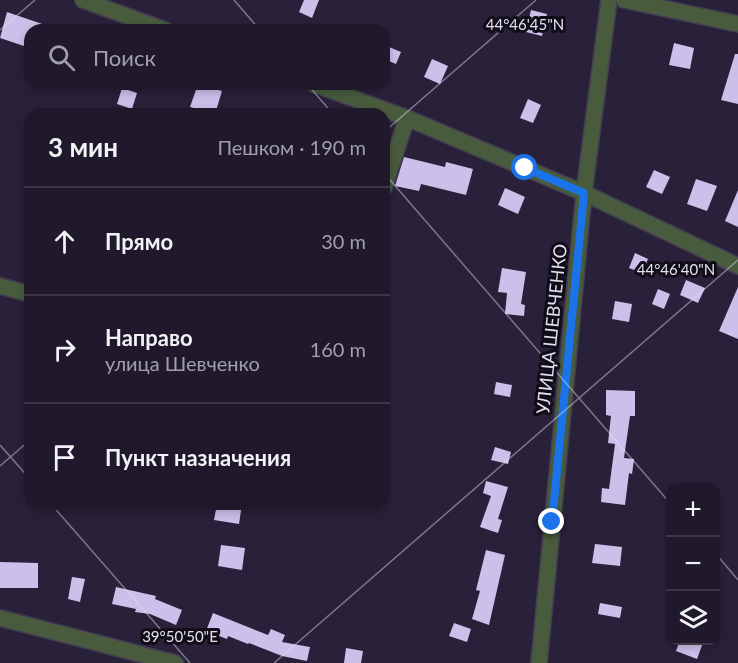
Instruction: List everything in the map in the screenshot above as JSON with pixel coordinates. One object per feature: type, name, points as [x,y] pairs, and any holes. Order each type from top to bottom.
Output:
[{"type":"street","points":[[83,0],[149,24]]},
{"type":"street","name":"УЛИЦА ШЕВЧЕНКО","points":[[539,663],[584,193],[609,0]]},
{"type":"street","points":[[624,0],[738,24]]},
{"type":"street","points":[[330,90],[379,108]]},
{"type":"street","points":[[390,112],[584,193],[738,266]]},
{"type":"street","points":[[390,169],[406,118]]},
{"type":"street","points":[[0,286],[24,292]]},
{"type":"street","points":[[0,618],[175,663]]},
{"type":"building","points":[[304,0],[319,0],[312,18],[299,12]]},
{"type":"building","points":[[531,10],[547,14],[542,36],[526,32]]},
{"type":"building","points":[[7,12],[42,24],[24,24],[24,46],[0,38]]},
{"type":"building","points":[[674,43],[694,48],[690,69],[669,65]]},
{"type":"building","points":[[390,47],[401,52],[396,64],[390,62]]},
{"type":"building","points":[[735,54],[738,54],[738,104],[721,100]]},
{"type":"building","points":[[432,59],[448,66],[440,84],[424,77]]},
{"type":"building","points":[[121,90],[137,93],[132,108],[117,104]]},
{"type":"building","points":[[196,90],[222,91],[217,108],[190,107]]},
{"type":"building","points":[[528,99],[541,105],[533,123],[520,118]]},
{"type":"building","points":[[404,157],[445,167],[446,162],[473,169],[466,195],[421,184],[419,191],[395,186]]},
{"type":"building","points":[[654,170],[670,177],[662,194],[646,187]]},
{"type":"building","points":[[696,179],[717,186],[707,211],[687,204]]},
{"type":"building","points":[[505,188],[525,197],[518,214],[498,205]]},
{"type":"building","points":[[738,190],[738,227],[725,221]]},
{"type":"building","points":[[635,253],[648,259],[642,273],[629,268]]},
{"type":"building","points":[[502,268],[526,272],[521,304],[525,305],[524,316],[505,314],[507,293],[498,292]]},
{"type":"building","points":[[686,280],[705,288],[698,303],[680,295]]},
{"type":"building","points":[[738,287],[738,339],[719,331]]},
{"type":"building","points":[[658,289],[670,294],[664,309],[652,304]]},
{"type":"building","points":[[615,301],[632,304],[629,322],[612,319]]},
{"type":"building","points":[[496,382],[512,385],[510,397],[494,394]]},
{"type":"building","points":[[606,390],[635,391],[635,416],[630,416],[624,458],[634,459],[632,474],[629,473],[625,505],[601,502],[602,488],[609,489],[615,444],[608,443],[611,416],[606,415]]},
{"type":"building","points":[[495,447],[511,452],[508,464],[491,460]]},
{"type":"building","points":[[486,481],[508,487],[498,519],[502,520],[498,533],[480,527],[491,496],[483,493]]},
{"type":"building","points":[[216,510],[241,510],[239,524],[214,520]]},
{"type":"building","points":[[595,544],[622,547],[620,566],[592,563]]},
{"type":"building","points":[[221,545],[245,548],[242,570],[218,566]]},
{"type":"building","points":[[486,550],[505,555],[489,625],[472,619],[480,591],[476,590]]},
{"type":"building","points":[[0,562],[38,563],[38,588],[0,588]]},
{"type":"building","points":[[72,577],[85,579],[80,602],[68,599]]},
{"type":"building","points":[[116,587],[156,596],[155,599],[182,610],[176,625],[150,614],[135,612],[136,609],[112,604]]},
{"type":"building","points":[[600,603],[622,607],[620,618],[598,614]]},
{"type":"building","points":[[213,613],[268,635],[271,629],[285,635],[282,642],[310,647],[307,661],[282,656],[228,636],[227,639],[206,631]]},
{"type":"building","points":[[454,623],[471,629],[467,642],[449,636]]},
{"type":"building","points":[[678,645],[702,645],[697,659],[676,651]]},
{"type":"building","points":[[346,648],[363,651],[361,663],[344,663]]},
{"type":"route","points":[[525,168],[584,193],[552,522]]}]
